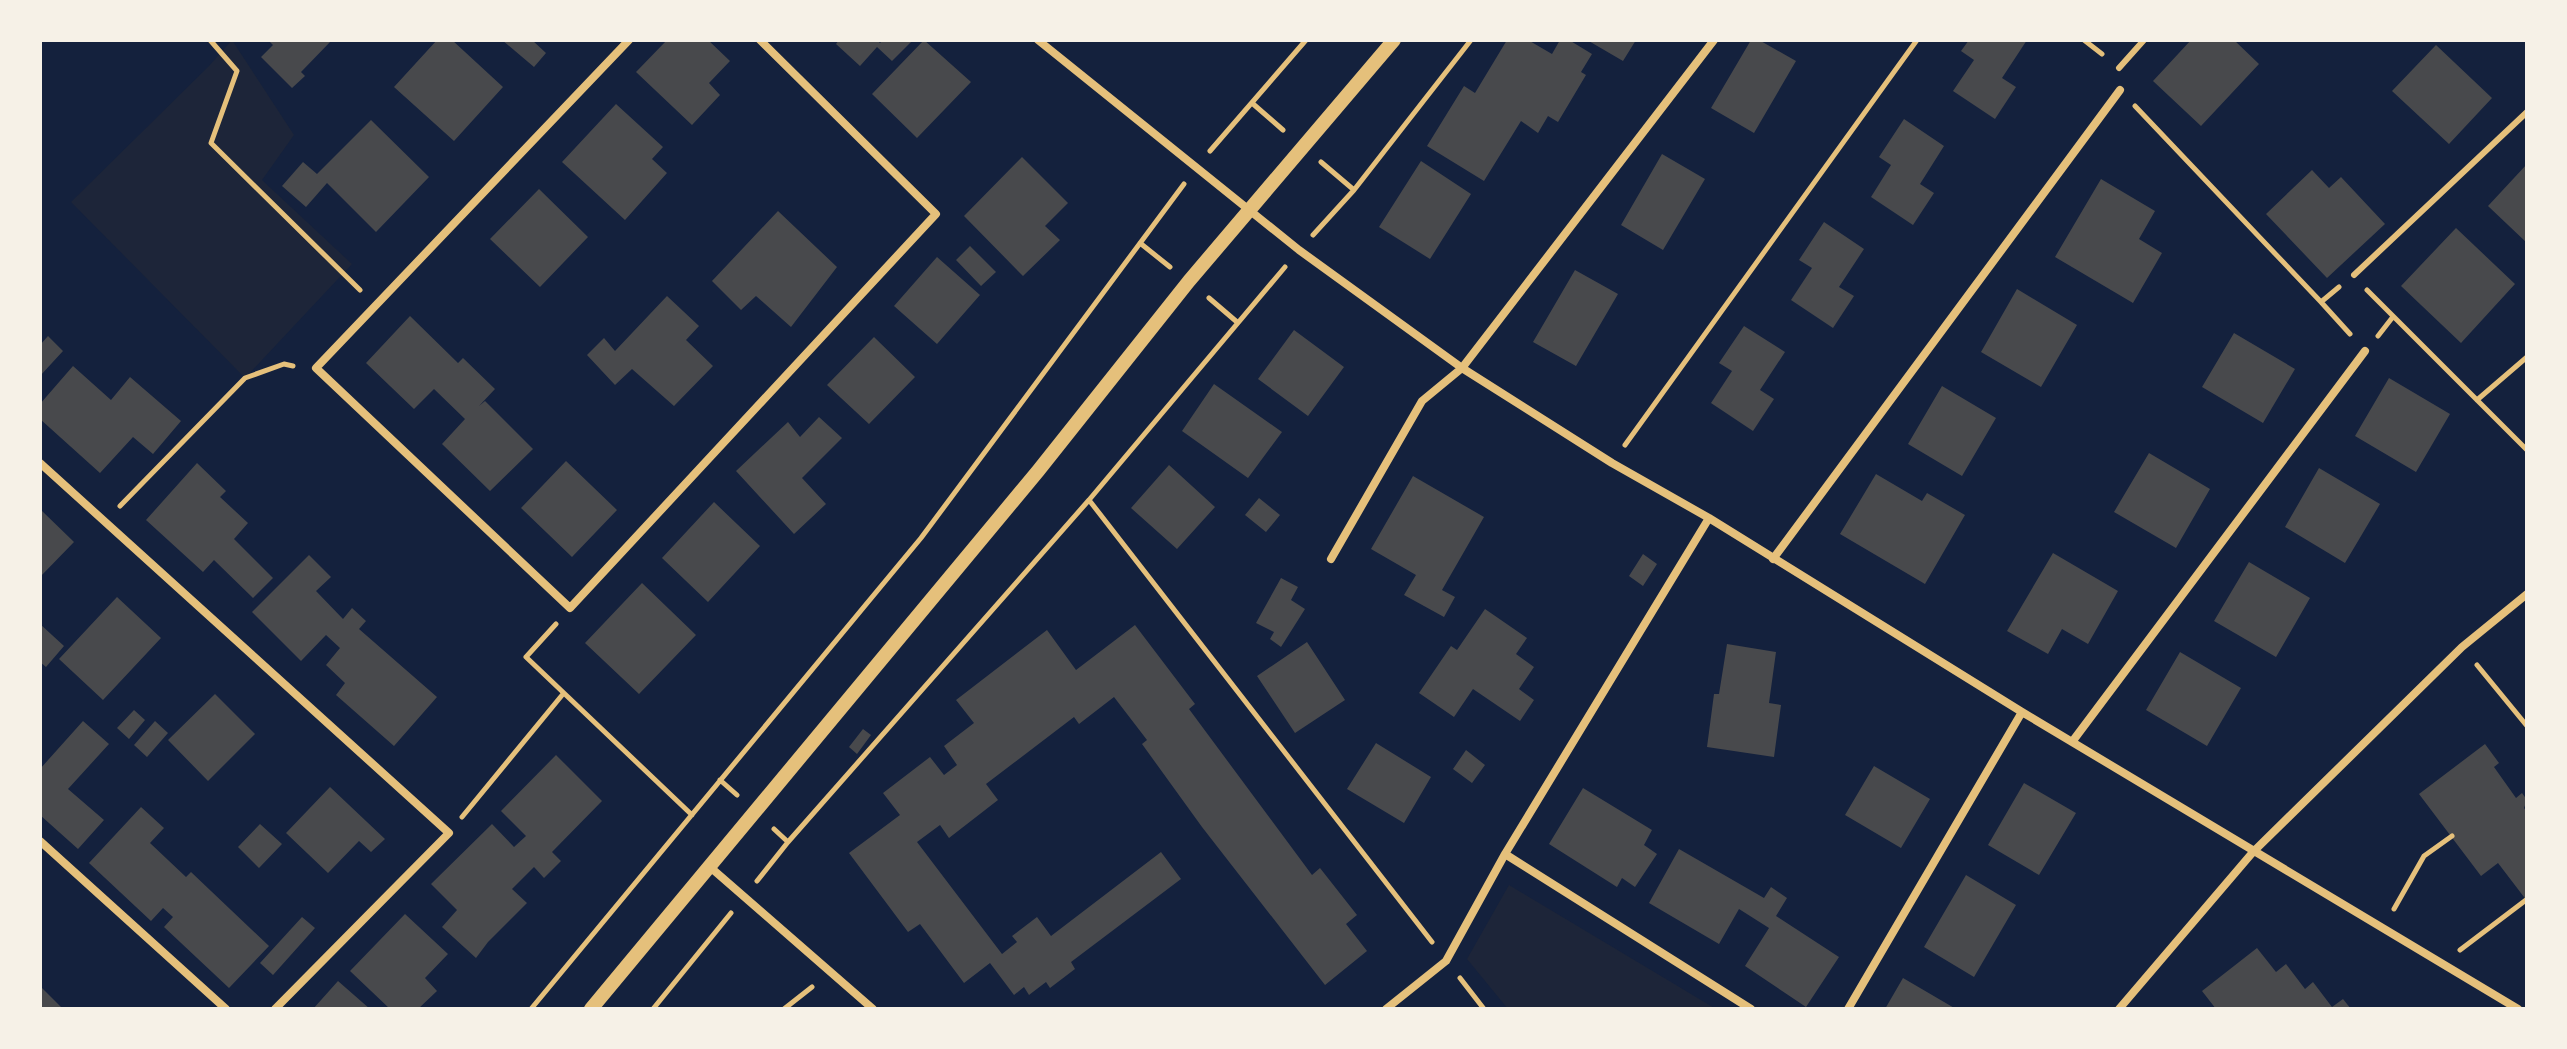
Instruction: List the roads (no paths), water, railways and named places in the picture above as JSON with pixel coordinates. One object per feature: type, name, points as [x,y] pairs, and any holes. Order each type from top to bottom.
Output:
[{"type":"street","points":[[629,40],[316,368],[570,608],[936,214],[760,40]]},
{"type":"street","points":[[1038,40],[1299,250],[1462,368],[1612,463],[1709,518],[2022,712],[2518,1009]]},
{"type":"street","points":[[591,1009],[1038,471],[1189,281],[1394,40]]},
{"type":"street","points":[[1331,559],[1422,401],[1462,368],[1714,40]]},
{"type":"street","points":[[1773,559],[2120,90]]},
{"type":"street","points":[[2072,742],[2365,351]]},
{"type":"street","points":[[40,463],[449,833],[275,1009]]},
{"type":"street","points":[[1386,1009],[1446,961],[1505,854],[1709,518]]},
{"type":"street","points":[[2119,1009],[2253,852],[2462,647],[2527,594]]},
{"type":"street","points":[[1848,1009],[2022,712]]},
{"type":"street","points":[[40,841],[226,1009]]},
{"type":"street","points":[[1505,854],[1749,1008]]},
{"type":"street","points":[[710,867],[873,1009]]},
{"type":"lane","points":[[2119,68],[2144,40]]},
{"type":"lane","points":[[2354,275],[2527,112]]}]
